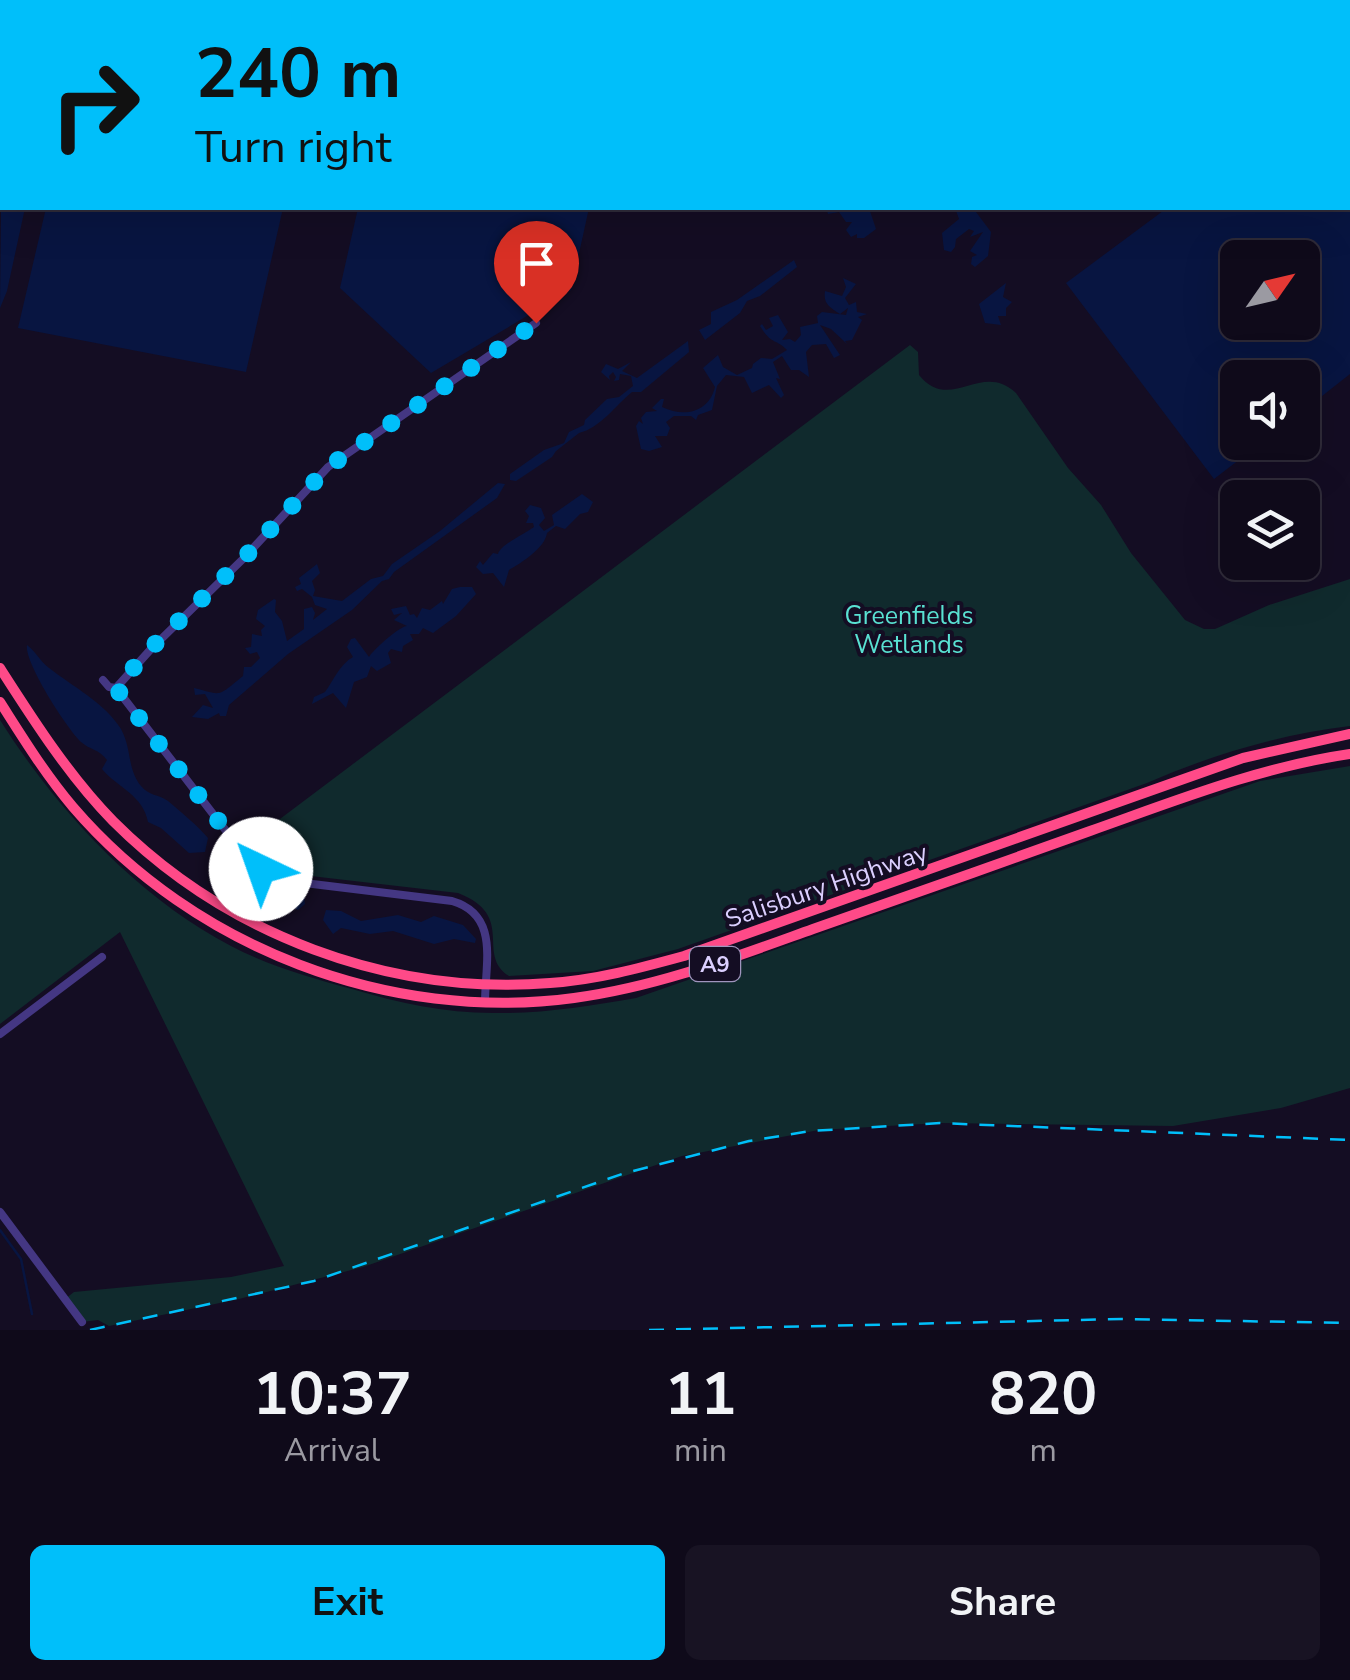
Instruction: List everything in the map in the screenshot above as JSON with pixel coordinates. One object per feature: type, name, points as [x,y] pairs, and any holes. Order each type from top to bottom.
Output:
[{"type":"highway","name":"Salisbury Highway","points":[[0,668],[70,770],[113,820],[164,866],[220,905],[280,936],[344,961],[409,976],[485,985],[551,983],[618,974],[684,956],[1243,758],[1350,734]]},
{"type":"highway","name":"Salisbury Highway","points":[[0,702],[56,786],[97,832],[168,894],[222,929],[310,970],[375,987],[485,1003],[575,998],[671,978],[1200,792],[1296,764],[1350,754]]},
{"type":"street","points":[[116,688],[328,467],[536,323]]},
{"type":"street","points":[[102,680],[116,688],[240,849],[261,869],[288,881],[452,901],[474,911],[486,931],[485,1003]]},
{"type":"street","points":[[0,1034],[102,957]]},
{"type":"street","points":[[0,1212],[82,1322]]},
{"type":"green space","name":"Greenfields Wetlands","points":[[910,345],[918,352],[919,375],[931,386],[943,390],[991,382],[1003,384],[1016,393],[1068,468],[1101,505],[1131,553],[1185,620],[1204,629],[1215,629],[1269,605],[1350,579],[1350,726],[1272,740],[1196,763],[678,949],[593,971],[509,976],[495,957],[486,913],[476,902],[458,893],[276,872],[240,849]]},
{"type":"green space","points":[[0,720],[47,786],[101,848],[196,926],[245,953],[306,976],[404,1003],[475,1013],[547,1011],[636,998],[1260,781],[1350,766],[1350,1088],[1281,1108],[1173,1126],[940,1123],[819,1130],[682,1156],[363,1267],[239,1299],[109,1326],[98,1320],[82,1322],[65,1299],[74,1292],[231,1277],[284,1266],[120,932],[0,1024]]},
{"type":"water","points":[[1,210],[25,210],[7,291],[0,308]]},
{"type":"water","points":[[46,210],[283,210],[246,372],[18,328]]},
{"type":"water","points":[[358,210],[589,210],[571,290],[431,373],[340,288]]},
{"type":"water","points":[[827,210],[870,210],[876,229],[864,238],[857,238],[857,234],[851,237],[846,230],[852,222],[846,222],[839,212],[828,214]]},
{"type":"water","points":[[956,210],[974,210],[991,232],[988,256],[975,267],[972,257],[977,255],[970,251],[983,232],[970,237],[974,231],[969,229],[956,239],[951,252],[944,250],[942,233],[959,219]]},
{"type":"water","points":[[1164,210],[1350,210],[1350,374],[1320,398],[1320,360],[1220,360],[1220,460],[1239,460],[1214,479],[1066,283]]},
{"type":"water","points":[[794,260],[797,267],[760,296],[747,301],[740,313],[705,340],[699,330],[711,324],[711,312],[737,300]]},
{"type":"water","points":[[843,278],[856,284],[845,298],[849,305],[856,302],[857,312],[867,314],[858,317],[862,320],[852,340],[845,341],[847,344],[831,329],[820,325],[840,355],[834,358],[826,344],[812,345],[806,352],[809,377],[791,370],[782,356],[773,362],[784,395],[781,398],[769,385],[752,393],[744,377],[726,375],[717,386],[712,410],[698,415],[696,420],[691,416],[674,416],[666,422],[670,428],[667,436],[655,436],[662,447],[641,449],[636,426],[639,421],[643,424],[641,418],[646,412],[657,411],[652,408],[661,399],[662,407],[679,412],[695,410],[707,402],[715,387],[703,368],[718,355],[723,367],[737,375],[761,358],[772,359],[787,350],[760,326],[766,330],[773,326],[769,318],[778,315],[788,332],[782,340],[795,342],[801,335],[800,327],[818,323],[817,316],[822,312],[846,315],[848,308],[840,314],[825,299],[825,291],[842,296],[846,287]]},
{"type":"water","points":[[1006,283],[1003,297],[1012,302],[1006,308],[1006,316],[998,316],[1001,325],[985,323],[979,304]]},
{"type":"water","points":[[688,341],[689,352],[641,392],[632,392],[601,422],[579,433],[516,481],[510,480],[510,474],[544,450],[564,443],[569,432],[584,425],[607,399],[619,397],[633,386],[631,376],[620,374],[619,380],[614,381],[613,372],[610,380],[601,372],[606,364],[618,369],[631,362],[622,371],[637,378]]},
{"type":"water","points":[[498,483],[505,484],[497,498],[382,581],[352,610],[288,654],[229,705],[226,716],[219,713],[208,719],[192,717],[203,705],[213,708],[205,694],[195,695],[194,688],[223,691],[243,676],[244,667],[251,667],[260,658],[257,652],[250,654],[245,648],[251,647],[252,634],[262,636],[265,626],[256,619],[258,610],[276,600],[275,612],[282,621],[287,641],[304,629],[304,609],[312,607],[313,620],[327,609],[315,605],[312,597],[295,587],[301,584],[299,578],[317,564],[320,573],[312,581],[313,596],[342,601],[371,579],[383,576],[392,564]]},
{"type":"water","points":[[582,494],[593,502],[588,512],[580,514],[565,529],[556,526],[547,533],[537,549],[509,570],[504,587],[493,573],[483,574],[476,567],[534,527],[533,523],[526,523],[529,516],[525,511],[530,505],[541,508],[545,518],[539,525],[544,531],[554,525],[552,515]]},
{"type":"water","points":[[472,587],[476,594],[433,633],[423,628],[419,634],[410,634],[413,640],[403,646],[402,652],[391,649],[391,663],[377,671],[371,666],[367,677],[354,682],[346,708],[333,693],[312,704],[314,697],[325,692],[353,657],[347,647],[351,639],[355,638],[369,657],[407,626],[394,620],[402,613],[394,615],[391,609],[406,606],[410,615],[417,618],[422,608],[430,610],[442,601],[443,604],[452,589]]},
{"type":"water","points":[[27,645],[49,668],[114,720],[124,736],[141,786],[168,801],[208,838],[205,852],[189,853],[161,828],[148,822],[135,798],[108,776],[102,769],[107,760],[81,742],[66,723],[39,679]]},
{"type":"water","points":[[242,870],[297,900],[304,895],[305,904],[298,910],[236,878]]},
{"type":"water","points":[[326,910],[341,911],[361,921],[398,915],[421,922],[434,916],[463,925],[476,939],[475,943],[454,939],[434,944],[393,931],[370,934],[341,928],[333,934],[323,920]]},
{"type":"waterway","points":[[0,1230],[21,1259],[32,1314]]},
{"type":"railway","points":[[90,1330],[314,1281],[622,1174],[749,1141],[811,1131],[940,1123],[1350,1140]]},
{"type":"railway","points":[[649,1330],[1122,1319],[1350,1323]]},
{"type":"route","points":[[261,869],[240,849],[116,688],[328,467],[536,323]]}]
